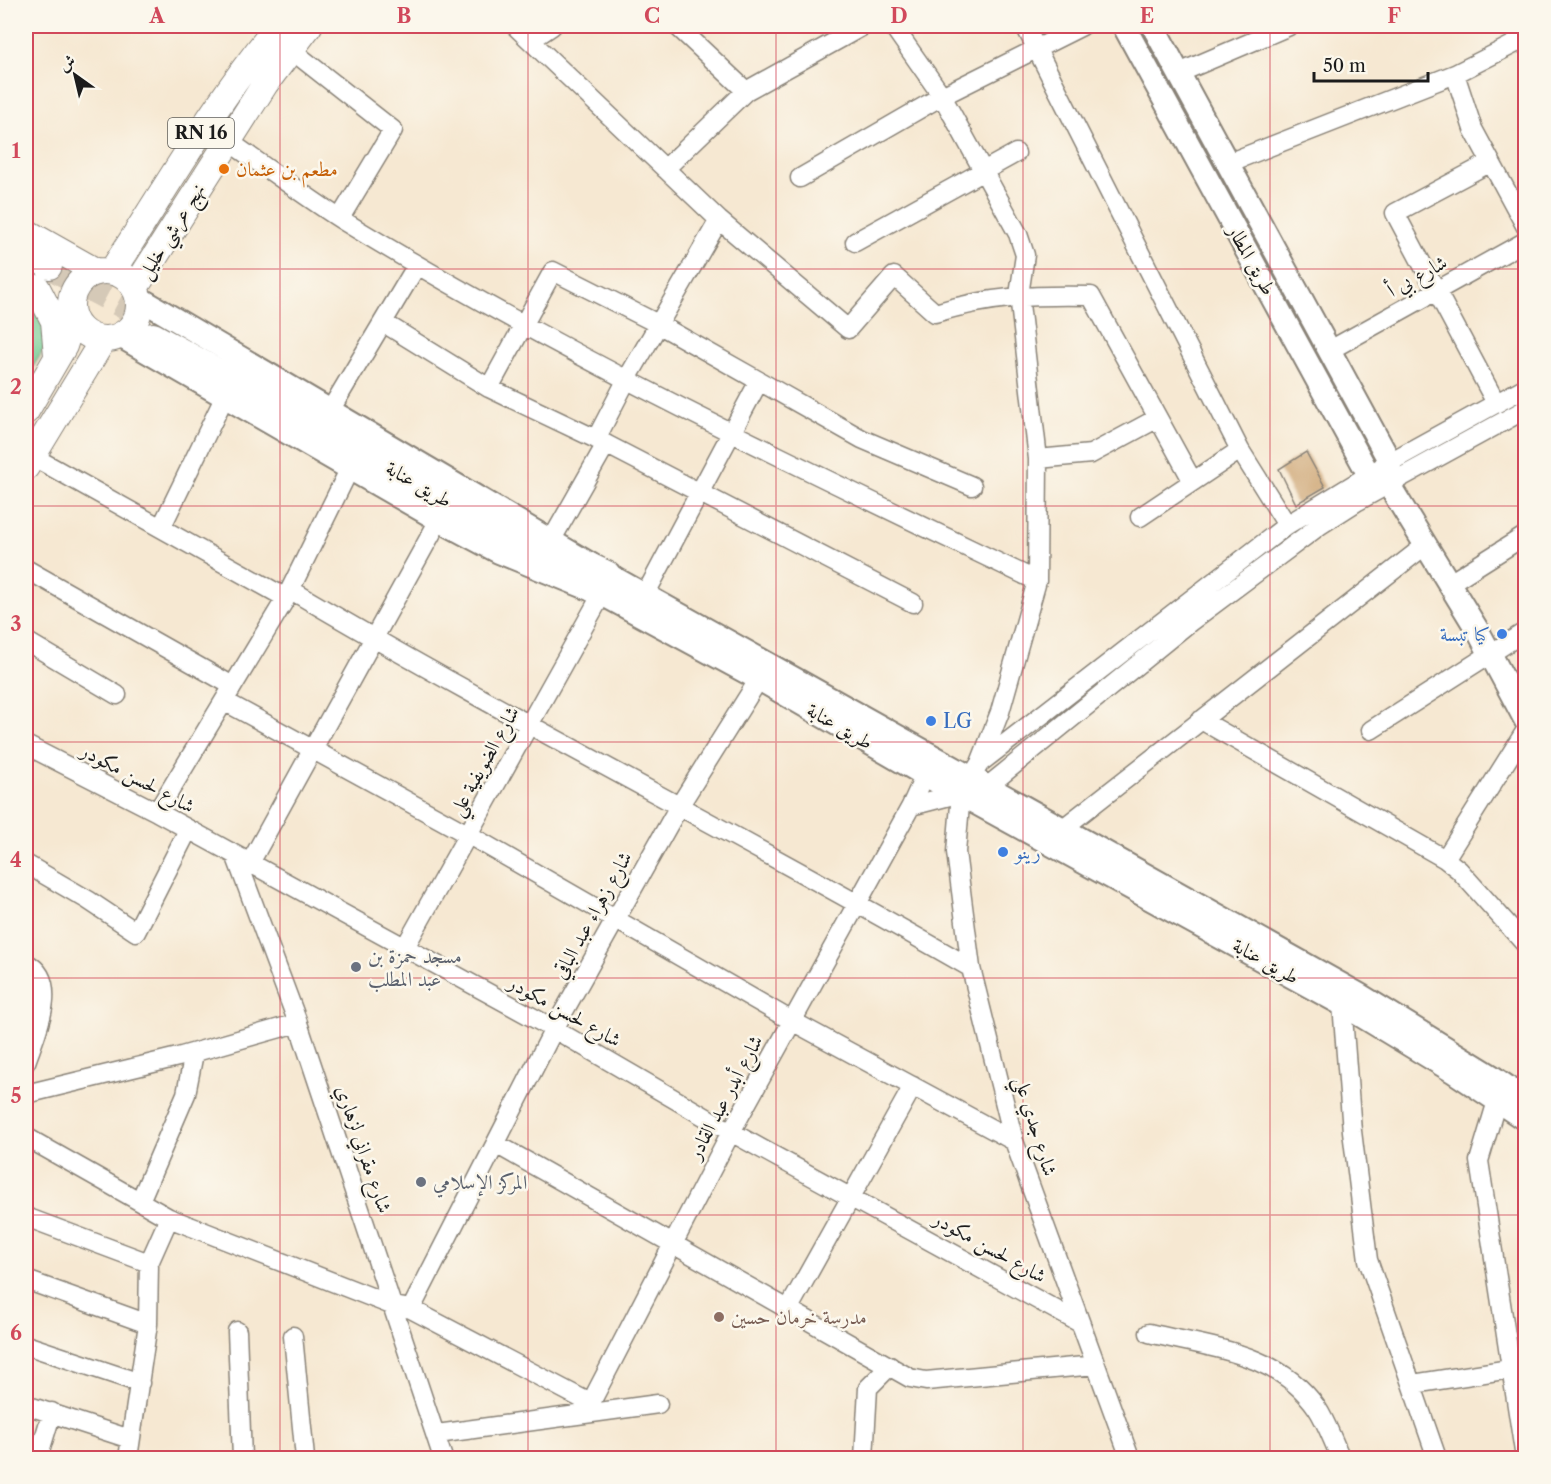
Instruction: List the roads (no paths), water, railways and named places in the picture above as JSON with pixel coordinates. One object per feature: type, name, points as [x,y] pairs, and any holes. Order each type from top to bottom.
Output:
[{"type":"highway","name":"نهج عرشي خليل","points":[[104,272],[129,245],[254,54],[278,26]]},
{"type":"highway","name":"نهج عرشي خليل","points":[[137,293],[228,141],[290,49],[309,26]]},
{"type":"highway","points":[[26,232],[75,259],[129,280],[137,293],[138,316],[128,332],[111,338],[82,331],[72,315],[36,276]]},
{"type":"highway","points":[[75,259],[101,262],[114,257],[129,245]]},
{"type":"highway","points":[[26,253],[54,321],[56,358]]},
{"type":"highway","points":[[26,411],[56,358],[72,315],[73,294],[77,286],[104,272]]},
{"type":"highway","name":"طريق عنابة","points":[[156,330],[414,480],[605,584]]},
{"type":"highway","points":[[29,461],[111,338]]},
{"type":"main road","name":"طريق المطار","points":[[1124,26],[1368,475]]},
{"type":"main road","name":"طريق المطار","points":[[1153,26],[1390,462]]},
{"type":"main road","points":[[137,293],[551,541],[605,584]]},
{"type":"main road","points":[[111,338],[225,396],[349,470],[499,552],[605,584]]},
{"type":"main road","points":[[1389,485],[1390,462]]},
{"type":"main road","points":[[1368,475],[1389,485],[1427,544],[1526,721]]},
{"type":"main road","name":"طريق عنابة","points":[[605,584],[645,595],[1360,995],[1526,1100]]},
{"type":"main road","name":"طريق عنابة","points":[[605,584],[759,680],[925,775],[975,780],[1342,1004],[1526,1120]]},
{"type":"street","points":[[515,26],[719,220],[848,329],[894,276],[935,313],[974,301],[1019,295],[1090,296],[1192,480]]},
{"type":"street","points":[[531,40],[552,26]]},
{"type":"street","points":[[677,26],[746,91]]},
{"type":"street","points":[[665,169],[746,91],[863,26]]},
{"type":"street","name":"شارع جدي علي","points":[[893,26],[942,96],[1018,234],[1025,255],[1019,295],[1038,459],[1037,582],[1000,712],[975,780],[956,852],[971,968],[1014,1141],[1130,1458]]},
{"type":"street","points":[[1025,26],[1240,450],[1287,525]]},
{"type":"street","points":[[800,178],[942,96],[1082,26]]},
{"type":"street","points":[[1179,73],[1289,26]]},
{"type":"street","points":[[1228,163],[1455,74],[1526,38]]},
{"type":"street","points":[[290,49],[393,130],[340,218]]},
{"type":"street","points":[[1455,74],[1473,129],[1526,227]]},
{"type":"street","points":[[228,141],[340,218],[417,265],[627,380],[1037,582]]},
{"type":"street","points":[[855,242],[1016,153]]},
{"type":"street","points":[[1491,162],[1395,213],[1496,403]]},
{"type":"street","points":[[551,541],[601,442],[627,380],[719,220]]},
{"type":"street","name":"شارع بي أ","points":[[1330,350],[1526,241]]},
{"type":"street","points":[[331,409],[417,265]]},
{"type":"street","points":[[489,388],[553,271],[658,324],[862,438],[972,486]]},
{"type":"street","points":[[384,323],[489,388],[601,442],[913,603]]},
{"type":"street","points":[[645,595],[759,381]]},
{"type":"street","points":[[975,780],[1287,525],[1390,462],[1526,387]]},
{"type":"street","points":[[161,528],[225,396]]},
{"type":"street","points":[[911,806],[975,780],[1329,519],[1526,409]]},
{"type":"street","points":[[1038,459],[1091,454],[1158,418]]},
{"type":"street","points":[[1140,517],[1240,450]]},
{"type":"street","points":[[29,461],[374,639],[678,808],[858,902],[971,968]]},
{"type":"street","points":[[157,812],[288,594],[349,470]]},
{"type":"street","points":[[243,860],[313,752],[439,520]]},
{"type":"street","points":[[1450,583],[1526,535]]},
{"type":"street","points":[[1062,829],[1427,544]]},
{"type":"street","points":[[26,569],[228,693],[313,752],[469,835],[792,1021],[1014,1141]]},
{"type":"street","name":"شارع الضويفية علي","points":[[404,949],[530,725],[605,584]]},
{"type":"street","points":[[1371,730],[1526,632]]},
{"type":"street","points":[[26,641],[117,695]]},
{"type":"street","name":"شارع زهراء عبد الباقي","points":[[403,1307],[496,1144],[554,1029],[678,808],[759,680]]},
{"type":"street","points":[[1201,720],[1445,859],[1459,870],[1526,945]]},
{"type":"street","points":[[1445,859],[1526,730]]},
{"type":"street","name":"شارع لحسن مكودر","points":[[26,745],[157,812],[554,1029],[731,1132],[1080,1323]]},
{"type":"street","name":"شارع أبدر عبد القادر","points":[[587,1408],[731,1132],[911,806],[925,775]]},
{"type":"street","points":[[26,864],[88,900],[136,932],[188,830]]},
{"type":"street","name":"شارع مقراني لزهاري","points":[[243,860],[298,1023],[403,1307],[443,1458]]},
{"type":"street","points":[[26,963],[32,966],[41,981],[45,1004],[26,1062]]},
{"type":"street","points":[[1342,1004],[1352,1131],[1368,1260],[1437,1458]]},
{"type":"street","points":[[26,1094],[194,1053],[298,1023]]},
{"type":"street","points":[[140,1201],[186,1094],[194,1053]]},
{"type":"street","points":[[789,1308],[913,1086]]},
{"type":"street","points":[[1497,1101],[1479,1161],[1525,1458]]},
{"type":"street","points":[[26,1137],[170,1218],[403,1307],[587,1408]]},
{"type":"street","points":[[496,1144],[910,1378],[926,1381],[1095,1365]]},
{"type":"street","points":[[26,1217],[149,1263]]},
{"type":"street","points":[[128,1458],[148,1324],[149,1263],[170,1218]]},
{"type":"street","points":[[26,1280],[148,1324]]},
{"type":"street","points":[[237,1331],[242,1458]]},
{"type":"street","points":[[1149,1333],[1258,1359],[1296,1383],[1318,1409],[1341,1458]]},
{"type":"street","points":[[293,1336],[305,1458]]},
{"type":"street","points":[[26,1345],[140,1383]]},
{"type":"street","points":[[864,1458],[868,1388],[890,1366]]},
{"type":"street","points":[[1413,1384],[1510,1369]]},
{"type":"street","points":[[437,1434],[587,1408],[658,1404]]},
{"type":"street","points":[[26,1405],[130,1439]]},
{"type":"street","points":[[38,1458],[52,1412]]},
{"type":"tunnel","points":[[49,266],[159,325]]},
{"type":"place","name":"مطعم بن عثمان","points":[[224,169]]},
{"type":"place","name":"كيا تبسة","points":[[1502,634]]},
{"type":"place","name":"LG","points":[[931,721]]},
{"type":"place","name":"رينو","points":[[1003,852]]},
{"type":"place","name":"مسجد حمزة بن عبد المطلب","points":[[356,967]]},
{"type":"place","name":"المركز الإسلامي","points":[[421,1182]]},
{"type":"place","name":"مدرسة خرمان حسين","points":[[719,1317]]}]
